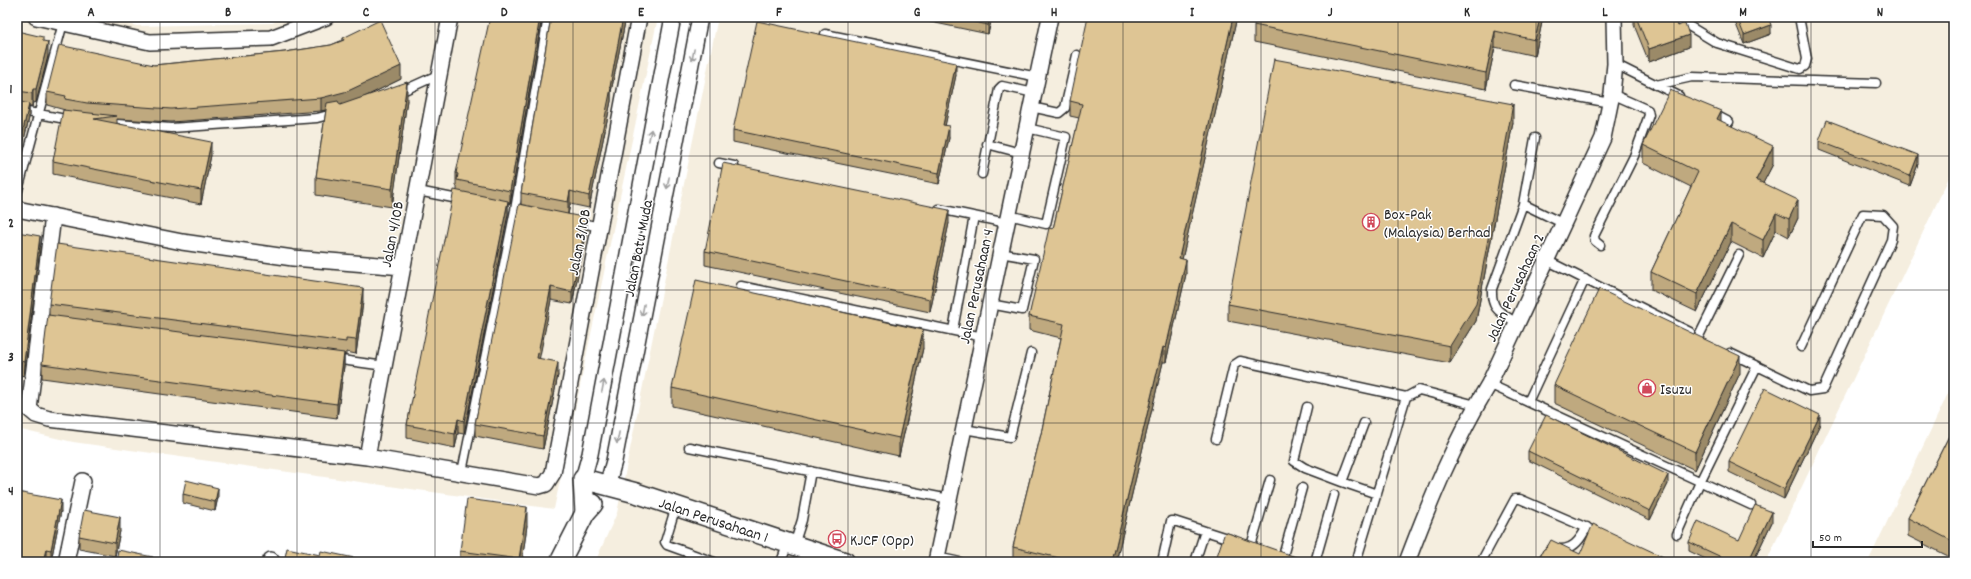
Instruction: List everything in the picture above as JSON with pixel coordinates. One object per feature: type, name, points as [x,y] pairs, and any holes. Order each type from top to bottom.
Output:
[{"type":"street","points":[[36,17],[150,42],[271,38],[326,17]]},
{"type":"street","name":"Jalan 4/10B","points":[[367,457],[450,17]]},
{"type":"street","name":"Jalan 3/10B","points":[[462,472],[539,486],[546,484],[553,473],[639,17]]},
{"type":"street","name":"Jalan Batu Muda","points":[[583,479],[590,454],[673,17]]},
{"type":"street","name":"Jalan Batu Muda","points":[[607,486],[614,461],[700,17]]},
{"type":"street","name":"Jalan Perusahaan 4","points":[[936,559],[1050,17]]},
{"type":"street","name":"Jalan Perusahaan 2","points":[[1407,562],[1436,485],[1476,405],[1489,384],[1602,138],[1611,99],[1615,64],[1614,17]]},
{"type":"street","points":[[17,209],[198,245],[293,258],[403,267]]},
{"type":"street","points":[[54,216],[43,323],[23,409],[50,419],[367,457],[462,472]]},
{"type":"street","points":[[583,479],[585,513]]},
{"type":"street","name":"Jalan Perusahaan 1","points":[[583,479],[676,506],[845,562]]},
{"type":"street","points":[[66,562],[83,481]]},
{"type":"street","points":[[560,562],[585,513],[607,486]]},
{"type":"lane","points":[[462,472],[515,210],[548,17]]},
{"type":"lane","points":[[1674,17],[1717,43],[1800,69],[1805,66],[1807,59],[1799,17]]},
{"type":"lane","points":[[17,194],[63,24]]},
{"type":"lane","points":[[825,34],[1038,77]]},
{"type":"lane","points":[[982,174],[999,89],[1002,86],[1060,113],[1065,108],[1077,55]]},
{"type":"lane","points":[[1615,64],[1687,100]]},
{"type":"lane","points":[[391,96],[440,74]]},
{"type":"lane","points":[[1656,85],[1692,77],[1876,83]]},
{"type":"lane","points":[[1514,85],[1611,99],[1648,110],[1649,115],[1634,156],[1594,236],[1595,241],[1600,245]]},
{"type":"lane","points":[[1701,108],[1730,122]]},
{"type":"lane","points":[[17,110],[78,121]]},
{"type":"lane","points":[[109,124],[171,128],[317,118],[347,110]]},
{"type":"lane","points":[[927,206],[974,216],[1046,224],[1066,137],[1027,128]]},
{"type":"lane","points":[[1517,323],[1497,310],[1492,301],[1492,288],[1524,204],[1535,138]]},
{"type":"lane","points":[[987,144],[1022,153]]},
{"type":"lane","points":[[719,163],[742,168]]},
{"type":"lane","points":[[418,191],[470,201]]},
{"type":"lane","points":[[1524,204],[1562,224]]},
{"type":"lane","points":[[1724,350],[1809,390],[1824,389],[1891,240],[1893,226],[1883,215],[1862,214],[1801,348]]},
{"type":"lane","points":[[952,330],[974,216]]},
{"type":"lane","points":[[569,220],[600,227]]},
{"type":"lane","points":[[990,304],[1022,310],[1034,259],[1000,253]]},
{"type":"lane","points":[[1546,260],[1702,338],[1739,255]]},
{"type":"lane","points":[[1528,402],[1585,279]]},
{"type":"lane","points":[[740,286],[983,337]]},
{"type":"lane","points":[[964,429],[1010,438],[1031,353]]},
{"type":"lane","points":[[322,358],[385,366]]},
{"type":"lane","points":[[1216,439],[1234,365],[1240,361],[1406,397],[1419,390],[1476,405]]},
{"type":"lane","points":[[1677,534],[1700,482],[1756,366]]},
{"type":"lane","points":[[1489,384],[1751,505]]},
{"type":"lane","points":[[1356,562],[1406,397]]},
{"type":"lane","points":[[1307,407],[1294,461],[1305,468],[1377,494]]},
{"type":"lane","points":[[1342,482],[1364,423]]},
{"type":"lane","points":[[689,446],[949,499]]},
{"type":"lane","points":[[782,562],[802,520],[811,471]]},
{"type":"lane","points":[[1162,562],[1171,522],[1174,520],[1205,532],[1254,547],[1270,480]]},
{"type":"lane","points":[[1283,556],[1302,488]]},
{"type":"lane","points":[[1315,562],[1334,495]]},
{"type":"lane","points":[[1482,562],[1515,498],[1607,536]]},
{"type":"lane","points":[[676,506],[665,542],[667,545],[714,562]]},
{"type":"lane","points":[[1542,562],[1548,550],[1555,547],[1570,547],[1587,528]]},
{"type":"lane","points":[[1195,562],[1205,532]]},
{"type":"lane","points":[[936,559],[960,562]]},
{"type":"shaded area","points":[[17,17],[98,17],[137,26],[272,23],[285,17],[658,17],[554,509],[73,442],[17,429]]},
{"type":"shaded area","points":[[718,17],[1954,17],[1954,167],[1766,562],[595,562],[617,513]]},
{"type":"shaded area","points":[[1954,381],[1954,562],[1868,562]]},
{"type":"building","points":[[490,17],[540,17],[510,191],[457,180],[458,174],[456,173]]},
{"type":"building","points":[[551,17],[623,17],[611,88],[589,196],[570,191],[568,202],[521,193]]},
{"type":"building","points":[[952,17],[990,17],[988,25]]},
{"type":"building","points":[[1088,17],[1233,17],[1179,258],[1186,260],[1166,348],[1163,347],[1112,562],[1076,562],[1013,547],[1041,434],[1064,324],[1029,316],[1049,228],[1053,229],[1082,104],[1070,101]]},
{"type":"building","points":[[1256,17],[1540,17],[1535,40],[1495,31],[1486,73],[1254,25]]},
{"type":"building","points":[[1636,17],[1666,17],[1668,21],[1675,18],[1678,26],[1685,23],[1689,35],[1649,49]]},
{"type":"building","points":[[1737,17],[1768,17],[1771,25],[1744,35]]},
{"type":"building","points":[[380,20],[401,66],[348,91],[321,98],[171,109],[87,103],[65,99],[66,96],[47,92],[59,45],[154,65],[285,52],[331,45],[344,40],[343,38]]},
{"type":"building","points":[[757,21],[956,63],[943,125],[949,126],[939,173],[733,130]]},
{"type":"building","points":[[17,31],[43,37],[43,41],[48,42],[36,89],[33,89],[32,93],[17,91]]},
{"type":"building","name":"Box-Pak (Malaysia) Berhad","points":[[1274,59],[1513,104],[1476,304],[1450,346],[1228,304]]},
{"type":"building","points":[[407,82],[392,189],[316,177],[327,103],[338,101],[340,105]]},
{"type":"building","points":[[1670,90],[1721,111],[1717,119],[1773,146],[1756,180],[1798,200],[1789,219],[1776,213],[1763,240],[1731,224],[1697,294],[1651,272],[1698,172],[1643,145]]},
{"type":"building","points":[[17,101],[29,104],[17,156]]},
{"type":"building","points":[[63,110],[117,116],[94,119],[211,142],[201,190],[53,161]]},
{"type":"building","points":[[1827,120],[1918,155],[1910,176],[1819,141]]},
{"type":"building","points":[[723,163],[949,210],[930,299],[705,251]]},
{"type":"building","points":[[454,190],[508,201],[464,421],[458,419],[455,434],[407,425]]},
{"type":"building","points":[[519,204],[587,218],[572,292],[551,287],[537,358],[558,362],[543,436],[475,424]]},
{"type":"building","points":[[17,232],[40,236],[24,362],[21,361],[19,374],[17,374]]},
{"type":"building","points":[[57,244],[363,288],[356,340],[346,339],[346,342],[49,304]]},
{"type":"building","points":[[696,280],[923,330],[899,438],[672,388]]},
{"type":"building","name":"Isuzu","points":[[1599,289],[1740,356],[1695,452],[1554,385]]},
{"type":"building","points":[[48,315],[344,353],[337,404],[42,364]]},
{"type":"building","points":[[1765,388],[1820,415],[1784,489],[1729,462]]},
{"type":"building","points":[[1546,415],[1668,475],[1650,511],[1528,451]]},
{"type":"building","points":[[1954,426],[1954,542],[1908,518]]},
{"type":"building","points":[[186,480],[218,488],[215,502],[183,494]]},
{"type":"building","points":[[17,492],[61,500],[51,550],[46,549],[43,562],[17,562]]},
{"type":"building","points":[[467,499],[527,507],[519,559],[460,551]]},
{"type":"building","points":[[1755,505],[1772,512],[1748,562],[1732,562],[1689,542],[1698,521],[1739,540]]},
{"type":"building","points":[[84,510],[120,517],[115,543],[79,536]]},
{"type":"building","points":[[1593,524],[1674,562],[1537,562],[1543,550],[1547,547],[1551,540],[1580,554]]},
{"type":"building","points":[[1225,532],[1310,562],[1215,562]]},
{"type":"building","points":[[287,548],[320,555],[321,551],[359,559],[358,562],[284,562]]},
{"type":"building","points":[[118,550],[153,557],[152,562],[116,562]]},
{"type":"place","name":"Box-Pak (Malaysia) Berhad","points":[[1371,222]]},
{"type":"place","name":"Isuzu","points":[[1647,388]]},
{"type":"place","name":"KJCF (Opp)","points":[[837,539]]}]
